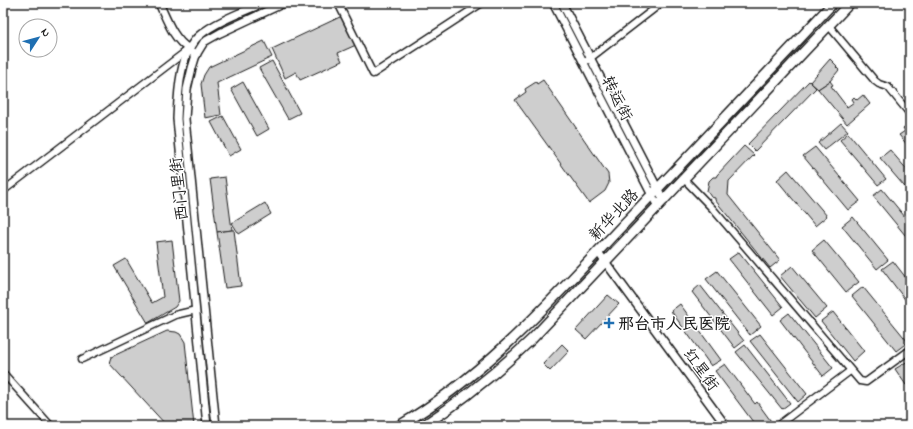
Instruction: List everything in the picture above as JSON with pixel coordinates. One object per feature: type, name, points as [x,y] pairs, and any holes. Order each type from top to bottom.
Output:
[{"type":"main road","name":"新华北路","points":[[399,426],[441,399],[484,365],[523,330],[833,3]]},
{"type":"main road","name":"新华北路","points":[[423,426],[469,394],[516,354],[661,204],[850,3]]},
{"type":"main road","points":[[189,49],[196,55]]},
{"type":"street","points":[[159,3],[174,34],[179,41],[189,49]]},
{"type":"street","points":[[3,191],[189,49],[198,36],[206,30],[263,3]]},
{"type":"street","name":"西门里街","points":[[216,426],[186,119],[187,90],[196,55],[204,42],[284,3]]},
{"type":"street","points":[[338,3],[373,74],[482,3]]},
{"type":"street","name":"转运街","points":[[553,3],[584,63],[655,192]]},
{"type":"street","name":"转运街","points":[[562,3],[661,204]]},
{"type":"street","points":[[584,63],[659,5]]},
{"type":"street","points":[[829,26],[875,81],[888,87],[910,114]]},
{"type":"street","points":[[189,49],[178,88],[177,119],[207,426]]},
{"type":"street","points":[[684,179],[713,209],[860,381],[866,382],[910,350]]},
{"type":"street","name":"红星街","points":[[598,252],[726,426]]},
{"type":"street","points":[[82,359],[175,315],[196,310]]},
{"type":"street","points":[[777,426],[850,371]]},
{"type":"street","points":[[3,373],[51,426]]},
{"type":"building","points":[[342,16],[356,45],[338,53],[342,61],[300,80],[296,72],[285,78],[272,49]]},
{"type":"building","points":[[264,41],[272,57],[217,83],[221,115],[205,118],[201,84],[209,67]]},
{"type":"building","points":[[830,59],[839,70],[830,81],[818,89],[810,82]]},
{"type":"building","points":[[272,61],[300,113],[288,119],[259,68]]},
{"type":"building","points":[[543,80],[608,174],[609,183],[605,191],[589,203],[515,100],[526,92],[525,89],[536,82],[537,84]]},
{"type":"building","points":[[809,81],[816,88],[755,151],[748,144]]},
{"type":"building","points":[[830,81],[833,85],[831,86],[847,107],[854,102],[852,99],[854,97],[857,100],[863,95],[870,104],[847,124],[818,89]]},
{"type":"building","points":[[243,82],[269,129],[257,136],[231,89]]},
{"type":"building","points":[[223,116],[241,149],[229,156],[211,122]]},
{"type":"building","points":[[841,123],[848,131],[824,150],[818,143]]},
{"type":"building","points":[[909,123],[910,144],[908,146],[899,135],[905,131],[903,128]]},
{"type":"building","points":[[848,133],[886,179],[878,185],[840,140]]},
{"type":"building","points":[[744,146],[754,155],[729,181],[728,195],[780,260],[770,268],[715,200],[715,198],[711,197],[707,191],[709,181],[713,177],[716,177]]},
{"type":"building","points":[[815,147],[860,201],[848,210],[803,156]]},
{"type":"building","points":[[890,150],[910,173],[910,193],[880,158]]},
{"type":"building","points":[[788,170],[827,216],[815,226],[777,180]]},
{"type":"building","points":[[225,177],[232,230],[217,232],[210,179]]},
{"type":"building","points":[[882,189],[910,223],[910,241],[873,196]]},
{"type":"building","points":[[265,203],[271,214],[239,234],[232,223]]},
{"type":"building","points":[[853,217],[888,260],[877,269],[842,226]]},
{"type":"building","points":[[234,230],[241,286],[225,288],[217,232]]},
{"type":"building","points":[[172,240],[179,301],[175,307],[148,323],[114,266],[126,259],[152,303],[163,297],[156,242]]},
{"type":"building","points":[[824,240],[859,282],[846,292],[812,250]]},
{"type":"building","points":[[739,252],[783,307],[773,315],[729,259]]},
{"type":"building","points":[[893,261],[910,283],[910,306],[882,269]]},
{"type":"building","points":[[792,266],[827,308],[815,318],[780,276]]},
{"type":"building","points":[[717,271],[761,326],[750,335],[706,279]]},
{"type":"building","points":[[700,285],[744,341],[735,348],[692,292]]},
{"type":"building","points":[[863,287],[908,342],[896,351],[852,296]]},
{"type":"building","points":[[608,295],[619,304],[586,339],[576,330]]},
{"type":"building","points":[[680,304],[721,360],[711,366],[671,311]]},
{"type":"building","points":[[833,312],[864,351],[853,361],[821,321]]},
{"type":"building","points":[[789,313],[833,368],[823,376],[780,320]]},
{"type":"building","points":[[167,331],[180,334],[185,342],[194,426],[167,426],[109,363],[111,357]]},
{"type":"building","points":[[760,334],[807,394],[798,402],[750,341]]},
{"type":"building","points":[[562,344],[569,351],[550,371],[543,364]]},
{"type":"building","points":[[745,345],[790,403],[782,409],[736,352]]},
{"type":"building","points":[[908,361],[910,363],[910,388],[908,384],[906,385],[895,369]]},
{"type":"building","points":[[725,364],[755,404],[757,402],[773,424],[770,426],[756,426],[715,371]]},
{"type":"place","name":"邢台市人民医院","points":[[609,323]]}]
